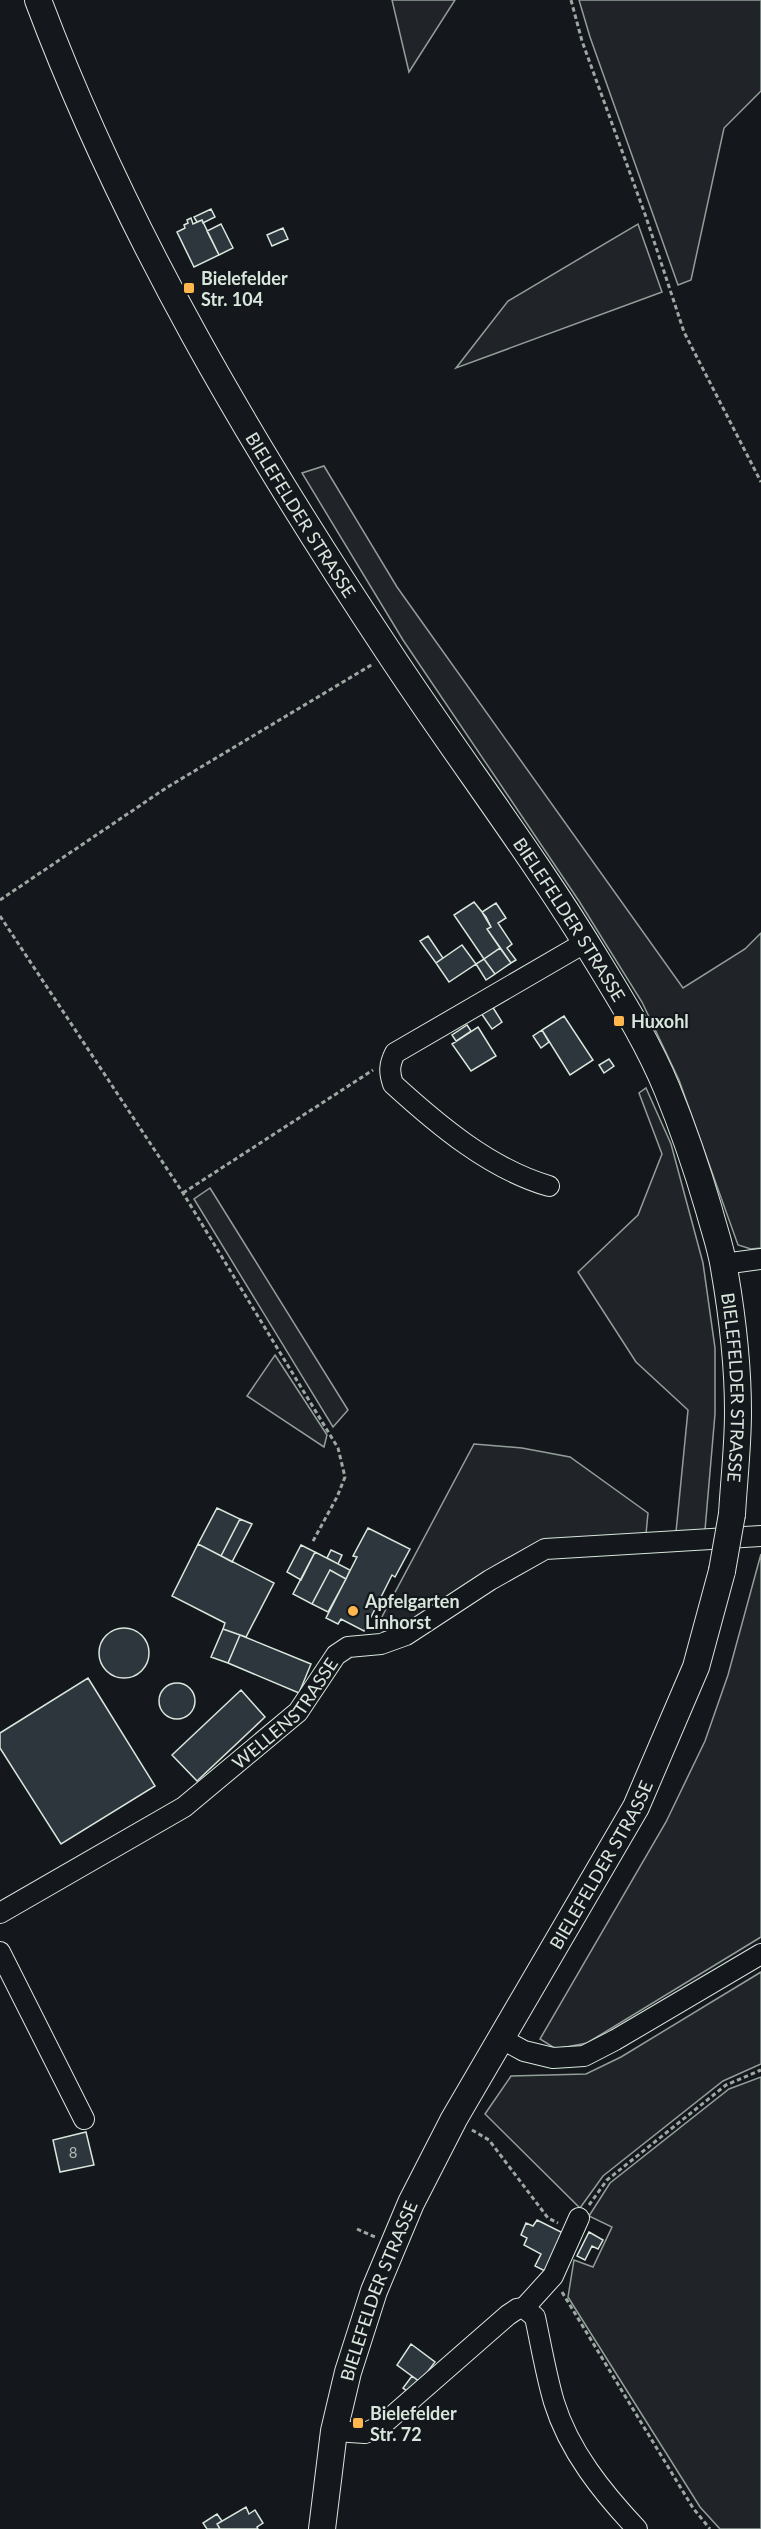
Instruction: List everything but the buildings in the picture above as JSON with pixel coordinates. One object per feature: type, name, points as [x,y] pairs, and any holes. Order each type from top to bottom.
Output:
[{"type":"main road","name":"BIELEFELDER STRASSE","points":[[38,0],[53,41],[113,174],[173,295],[229,400],[282,488],[390,653],[541,872],[629,1014],[666,1087],[700,1178],[723,1264],[734,1348],[738,1410],[732,1514],[722,1571],[696,1668],[636,1807],[574,1916],[500,2038],[454,2119],[411,2203],[374,2291],[348,2372],[334,2431],[322,2529]]},
{"type":"street","points":[[549,1186],[515,1175],[449,1131],[393,1084],[390,1062],[395,1053],[586,942]]},
{"type":"street","points":[[723,1264],[761,1259]]},
{"type":"street","name":"WELLENSTRASSE","points":[[0,1913],[184,1807],[298,1712],[336,1655],[348,1647],[381,1644],[406,1635],[490,1580],[545,1549],[761,1536]]},
{"type":"street","points":[[0,1952],[84,2119]]},
{"type":"street","points":[[500,2038],[524,2051],[553,2058],[584,2056],[761,1954]]},
{"type":"street","points":[[334,2431],[365,2433],[381,2426],[508,2315],[517,2309],[524,2308],[553,2276],[576,2225]]},
{"type":"street","points":[[524,2308],[535,2317],[555,2403],[582,2461],[616,2507],[637,2529]]},
{"type":"path","points":[[571,0],[582,40],[646,217],[684,332],[761,482]]},
{"type":"path","points":[[0,900],[166,788],[390,653]]},
{"type":"path","points":[[0,916],[183,1193],[338,1448],[345,1477],[312,1544]]},
{"type":"path","points":[[183,1193],[367,1072],[390,1062]]},
{"type":"path","points":[[454,2119],[489,2140],[548,2218],[576,2225],[607,2180],[726,2085],[761,2070]]},
{"type":"path","points":[[553,2276],[693,2508],[710,2529]]},
{"type":"shaded area","points":[[392,0],[455,0],[409,72]]},
{"type":"shaded area","points":[[579,0],[761,0],[761,91],[724,128],[691,280],[678,285],[590,37]]},
{"type":"shaded area","points":[[638,224],[662,292],[456,368],[508,301]]},
{"type":"shaded area","points":[[324,466],[397,587],[683,988],[745,949],[761,933],[761,1248],[751,1249],[738,1245],[679,1080],[642,1002],[579,901],[403,640],[302,473]]},
{"type":"shaded area","points":[[646,1088],[671,1144],[703,1263],[715,1348],[715,1414],[705,1530],[676,1532],[688,1410],[636,1362],[578,1272],[638,1215],[662,1154],[639,1093]]},
{"type":"shaded area","points":[[210,1188],[348,1410],[333,1427],[194,1199]]},
{"type":"shaded area","points":[[275,1355],[327,1435],[324,1447],[247,1396]]},
{"type":"shaded area","points":[[474,1444],[522,1448],[570,1457],[648,1513],[646,1534],[546,1541],[389,1634],[376,1628]]},
{"type":"shaded area","points":[[761,1554],[761,1937],[587,2043],[556,2049],[540,2039],[666,1822],[705,1741],[728,1675]]},
{"type":"shaded area","points":[[761,1972],[761,2064],[723,2081],[603,2176],[580,2208],[485,2114],[511,2076],[586,2074],[621,2057]]},
{"type":"shaded area","points":[[761,2077],[761,2529],[720,2529],[700,2507],[568,2297],[574,2260],[593,2267],[612,2227],[589,2216],[610,2183],[729,2089]]},
{"type":"place","name":"Bielefelder Str. 104","points":[[189,288]]},
{"type":"place","name":"Huxohl","points":[[619,1021]]},
{"type":"place","name":"Apfelgarten Linhorst","points":[[353,1611]]},
{"type":"place","name":"Bielefelder Str. 72","points":[[358,2423]]}]
